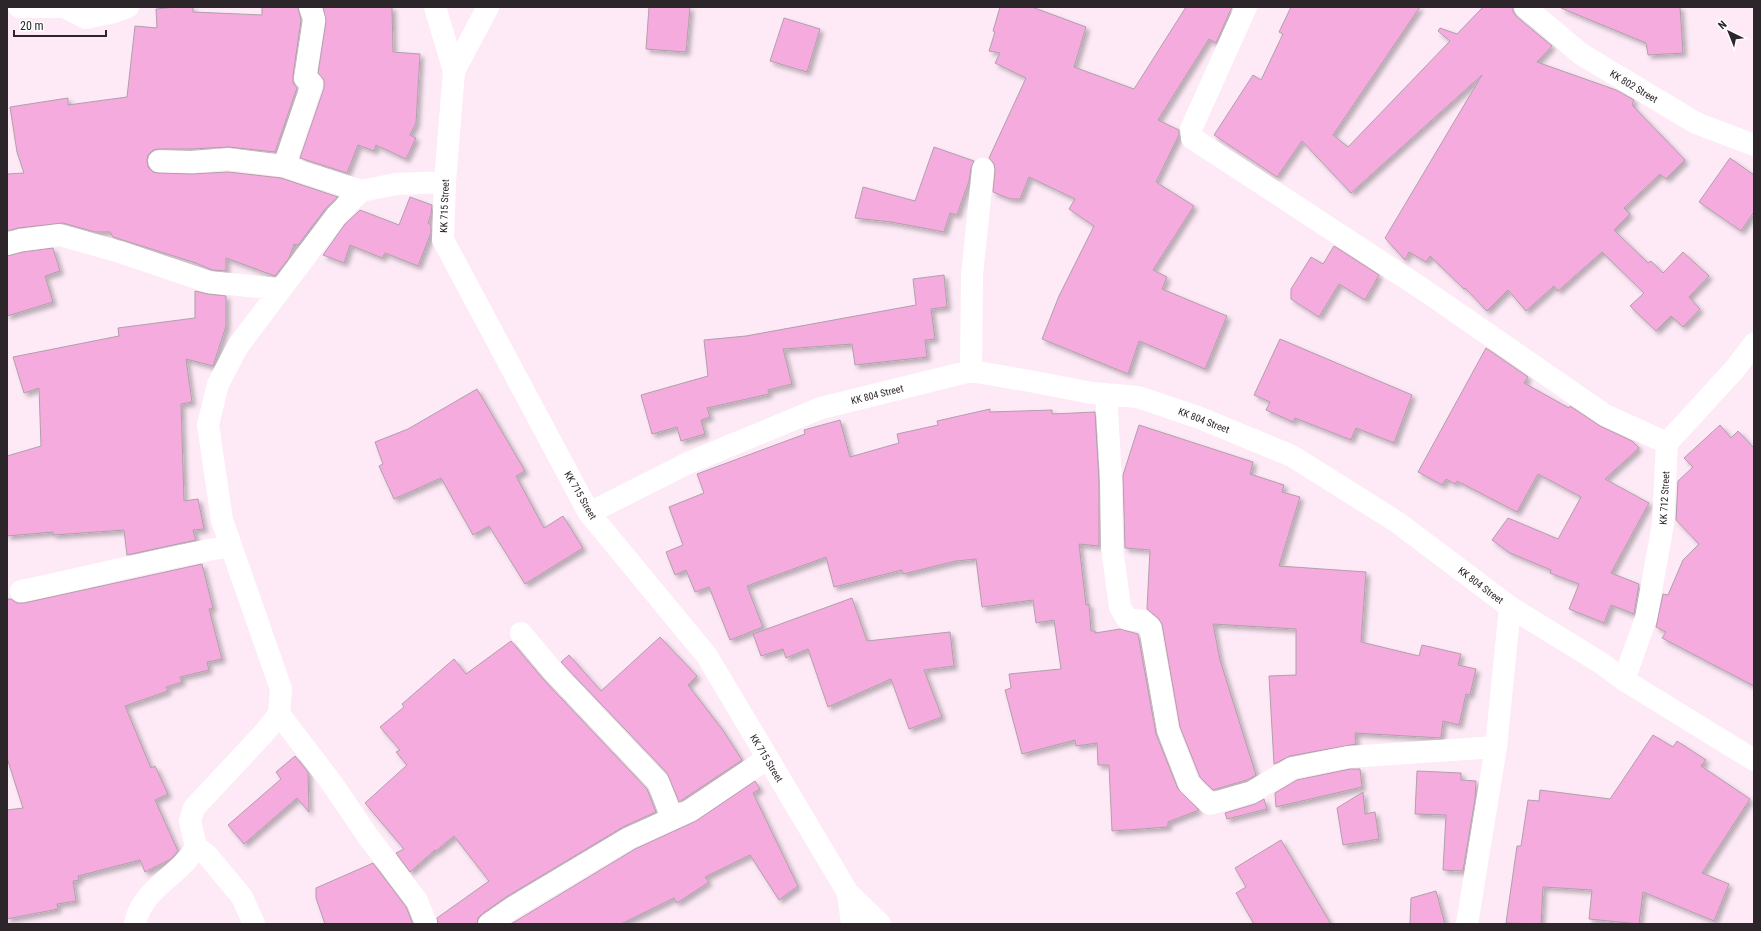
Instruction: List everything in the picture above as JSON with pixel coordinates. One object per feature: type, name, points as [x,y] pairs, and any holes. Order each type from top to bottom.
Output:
[{"type":"street","points":[[19,7],[64,7],[86,18],[114,12],[128,7]]},
{"type":"street","points":[[284,166],[312,84],[306,78],[314,19],[310,7]]},
{"type":"street","name":"KK 715 Street","points":[[435,7],[454,71],[444,182],[443,240],[589,513],[707,656],[848,893],[880,924]]},
{"type":"street","points":[[454,71],[488,7]]},
{"type":"street","points":[[1246,7],[1191,128],[1192,138],[1424,290],[1605,415],[1667,443],[1734,369],[1754,344]]},
{"type":"street","name":"KK 802 Street","points":[[1525,7],[1581,54],[1696,123],[1754,144]]},
{"type":"street","points":[[159,161],[191,162],[228,159],[284,166],[361,190],[396,184],[444,182]]},
{"type":"street","points":[[971,371],[972,275],[983,169]]},
{"type":"street","points":[[254,924],[242,897],[207,855],[196,847],[190,821],[194,808],[264,733],[279,714],[281,689],[222,520],[208,425],[218,384],[238,346],[336,216],[361,190]]},
{"type":"street","points":[[7,244],[20,240],[60,235],[120,252],[209,282],[280,289]]},
{"type":"street","name":"KK 804 Street","points":[[589,513],[688,463],[820,408],[971,371],[1092,393],[1138,397],[1200,418],[1292,456],[1397,522],[1510,607],[1601,663],[1624,680],[1754,760]]},
{"type":"street","points":[[1106,394],[1111,480],[1112,548],[1120,607],[1127,619],[1142,621],[1150,627],[1168,730],[1189,784],[1210,804],[1252,792],[1292,768],[1348,757],[1496,747]]},
{"type":"street","name":"KK 712 Street","points":[[1624,680],[1646,618],[1656,563],[1663,524],[1667,443]]},
{"type":"street","points":[[21,591],[106,573],[177,555],[231,546]]},
{"type":"street","points":[[1467,924],[1496,747],[1510,607]]},
{"type":"street","points":[[521,633],[552,670],[658,782],[672,818]]},
{"type":"street","points":[[279,714],[332,782],[367,835],[416,901],[426,924]]},
{"type":"street","points":[[489,924],[512,908],[629,838],[689,811],[768,758]]},
{"type":"street","points":[[135,924],[136,916],[149,896],[190,858],[196,847]]},
{"type":"street","points":[[848,893],[852,924]]},
{"type":"building","points":[[193,7],[193,12],[262,15],[262,7],[298,7],[301,20],[293,76],[293,83],[297,88],[275,152],[229,147],[159,149],[153,150],[148,155],[147,160],[148,167],[153,172],[158,173],[192,174],[228,172],[281,178],[338,197],[326,208],[298,245],[294,244],[289,258],[275,276],[226,258],[226,271],[212,270],[196,263],[113,237],[110,232],[95,232],[63,223],[18,228],[7,231],[7,174],[24,173],[17,152],[10,107],[68,98],[68,105],[127,97],[135,26],[157,28],[156,9]]},
{"type":"building","points":[[323,7],[392,7],[393,52],[420,54],[416,123],[410,135],[416,138],[406,159],[376,145],[374,151],[358,145],[347,173],[300,158],[324,88],[324,80],[318,73],[326,21]]},
{"type":"building","points":[[649,7],[690,7],[686,52],[646,49]]},
{"type":"building","points":[[1000,7],[1032,7],[1086,27],[1074,67],[1134,89],[1186,7],[1232,7],[1216,43],[1209,39],[1158,120],[1179,130],[1179,135],[1156,182],[1194,206],[1153,270],[1167,277],[1162,289],[1227,316],[1205,369],[1139,341],[1128,374],[1042,339],[1059,296],[1094,226],[1069,209],[1075,199],[1029,177],[1020,199],[1010,199],[993,192],[995,170],[994,164],[989,158],[1026,78],[995,63],[1000,53],[989,51],[995,32],[993,31]]},
{"type":"building","points":[[1291,7],[1420,7],[1333,135],[1348,147],[1450,41],[1438,31],[1440,28],[1457,34],[1483,7],[1513,7],[1513,12],[1517,17],[1552,46],[1537,62],[1616,90],[1634,100],[1632,105],[1685,160],[1666,179],[1660,174],[1624,208],[1630,214],[1614,230],[1648,263],[1651,261],[1663,273],[1683,252],[1709,276],[1689,297],[1700,309],[1683,327],[1671,316],[1656,331],[1630,306],[1644,293],[1602,252],[1558,291],[1554,286],[1526,311],[1508,290],[1487,311],[1465,288],[1464,289],[1430,256],[1426,262],[1409,252],[1405,260],[1385,238],[1482,75],[1351,193],[1302,141],[1277,177],[1214,135],[1253,75],[1261,80],[1283,34],[1279,32]]},
{"type":"building","points":[[1561,7],[1680,7],[1683,53],[1648,55],[1646,43]]},
{"type":"building","points":[[784,18],[820,29],[807,72],[770,61]]},
{"type":"building","points":[[934,147],[974,161],[971,168],[969,181],[957,215],[950,213],[944,232],[891,222],[855,218],[863,187],[915,201]]},
{"type":"building","points":[[1730,158],[1754,175],[1754,212],[1741,231],[1699,202]]},
{"type":"building","points":[[410,197],[432,205],[428,223],[431,225],[431,233],[418,266],[385,253],[382,258],[350,245],[344,263],[323,255],[345,224],[360,210],[399,225]]},
{"type":"building","points":[[1334,246],[1379,275],[1365,300],[1339,284],[1319,317],[1291,299],[1291,289],[1311,257],[1323,264]]},
{"type":"building","points":[[53,248],[60,271],[45,276],[53,302],[7,316],[7,256]]},
{"type":"building","points":[[944,275],[947,307],[931,309],[935,339],[925,340],[927,357],[855,365],[852,344],[783,349],[792,384],[768,390],[769,394],[707,408],[710,417],[701,420],[705,434],[681,441],[677,427],[652,434],[641,395],[708,376],[704,340],[746,336],[916,305],[913,279]]},
{"type":"building","points":[[195,291],[226,296],[226,326],[213,366],[186,359],[192,402],[181,404],[184,501],[198,499],[204,529],[193,530],[196,540],[127,555],[124,530],[53,535],[53,532],[7,536],[7,456],[41,446],[39,388],[24,393],[13,357],[119,336],[118,328],[195,318]]},
{"type":"building","points":[[1280,339],[1412,395],[1394,443],[1356,428],[1351,440],[1295,418],[1293,422],[1266,410],[1270,402],[1254,395]]},
{"type":"building","points":[[1486,348],[1528,377],[1524,383],[1569,408],[1570,406],[1600,426],[1632,441],[1639,448],[1605,479],[1649,503],[1611,573],[1639,584],[1634,614],[1611,605],[1604,623],[1569,609],[1579,584],[1550,573],[1551,570],[1510,553],[1492,540],[1508,518],[1558,539],[1581,497],[1538,474],[1517,512],[1457,481],[1455,484],[1446,479],[1442,485],[1418,472]]},
{"type":"building","points":[[477,389],[525,471],[516,476],[544,528],[563,516],[583,548],[525,584],[489,526],[473,535],[441,478],[394,499],[379,466],[383,464],[375,442],[408,429]]},
{"type":"building","points":[[990,409],[990,412],[1052,410],[1052,414],[1095,412],[1099,480],[1099,546],[1079,544],[1086,605],[1089,604],[1091,631],[1095,631],[1095,633],[1120,629],[1138,634],[1156,734],[1178,789],[1199,810],[1168,822],[1168,827],[1112,831],[1109,765],[1098,765],[1097,743],[1076,746],[1075,740],[1022,754],[1005,690],[1011,688],[1009,674],[1061,669],[1054,620],[1036,623],[1033,600],[982,607],[976,559],[956,561],[903,574],[902,570],[834,587],[826,557],[747,586],[763,627],[730,640],[709,587],[695,592],[686,570],[675,575],[666,552],[683,545],[669,507],[704,493],[697,474],[805,434],[804,430],[840,420],[850,457],[899,443],[897,434],[938,425],[937,421]]},
{"type":"building","points":[[1139,425],[1253,462],[1250,474],[1284,485],[1282,492],[1300,497],[1279,566],[1366,572],[1361,642],[1419,656],[1422,645],[1461,654],[1458,665],[1476,669],[1470,695],[1466,694],[1459,725],[1443,721],[1441,738],[1355,733],[1356,744],[1290,756],[1274,764],[1269,676],[1296,675],[1296,629],[1213,624],[1220,660],[1256,775],[1247,780],[1213,790],[1200,777],[1180,727],[1162,624],[1158,618],[1147,609],[1150,550],[1125,548],[1123,475]]},
{"type":"building","points":[[1720,425],[1731,438],[1738,431],[1754,448],[1754,686],[1662,638],[1666,632],[1656,627],[1663,594],[1668,595],[1683,560],[1699,544],[1676,520],[1678,481],[1693,467],[1684,458]]},
{"type":"building","points":[[202,564],[213,608],[209,609],[222,659],[207,662],[209,670],[180,677],[182,682],[166,687],[168,691],[125,706],[151,768],[155,766],[168,794],[155,800],[178,851],[171,859],[145,872],[140,860],[78,876],[79,880],[73,881],[76,901],[57,904],[58,909],[7,919],[7,810],[23,808],[7,758],[7,599],[11,599],[17,603],[24,603]]},
{"type":"building","points":[[852,598],[867,641],[950,632],[954,666],[924,670],[942,717],[909,729],[891,679],[828,707],[808,649],[786,658],[783,649],[761,656],[753,634]]},
{"type":"building","points":[[660,637],[697,676],[688,685],[722,729],[742,760],[679,802],[667,773],[561,662],[569,655],[601,691]]},
{"type":"building","points":[[511,641],[543,679],[647,789],[656,812],[623,827],[506,897],[482,914],[478,918],[477,924],[438,924],[437,918],[489,881],[454,836],[410,872],[396,853],[404,849],[365,803],[407,765],[396,752],[400,750],[380,727],[404,707],[402,704],[454,659],[466,674]]},
{"type":"building","points":[[1653,735],[1673,747],[1677,741],[1706,760],[1701,766],[1750,799],[1702,873],[1729,884],[1714,921],[1643,892],[1639,924],[1589,919],[1592,890],[1543,887],[1541,924],[1506,923],[1517,846],[1521,846],[1528,800],[1539,801],[1540,790],[1610,799]]},
{"type":"building","points":[[295,756],[308,772],[309,812],[297,798],[244,844],[228,825],[281,779],[276,772]]},
{"type":"building","points":[[1350,769],[1360,769],[1362,787],[1276,807],[1275,793],[1297,780]]},
{"type":"building","points":[[1417,771],[1461,773],[1461,780],[1476,781],[1475,799],[1463,871],[1443,870],[1446,815],[1415,814]]},
{"type":"building","points":[[755,781],[760,789],[753,793],[798,886],[779,900],[750,855],[705,877],[709,882],[677,903],[674,898],[621,924],[511,924],[635,849],[696,821]]},
{"type":"building","points":[[1363,792],[1365,814],[1375,812],[1379,839],[1343,845],[1337,808]]},
{"type":"building","points":[[1264,799],[1267,809],[1227,819],[1225,813],[1255,804]]},
{"type":"building","points":[[1281,840],[1331,924],[1254,924],[1236,893],[1246,887],[1235,868]]},
{"type":"building","points":[[373,863],[406,907],[413,924],[325,924],[316,898],[316,888]]},
{"type":"building","points":[[1436,891],[1445,924],[1410,924],[1411,898]]}]
